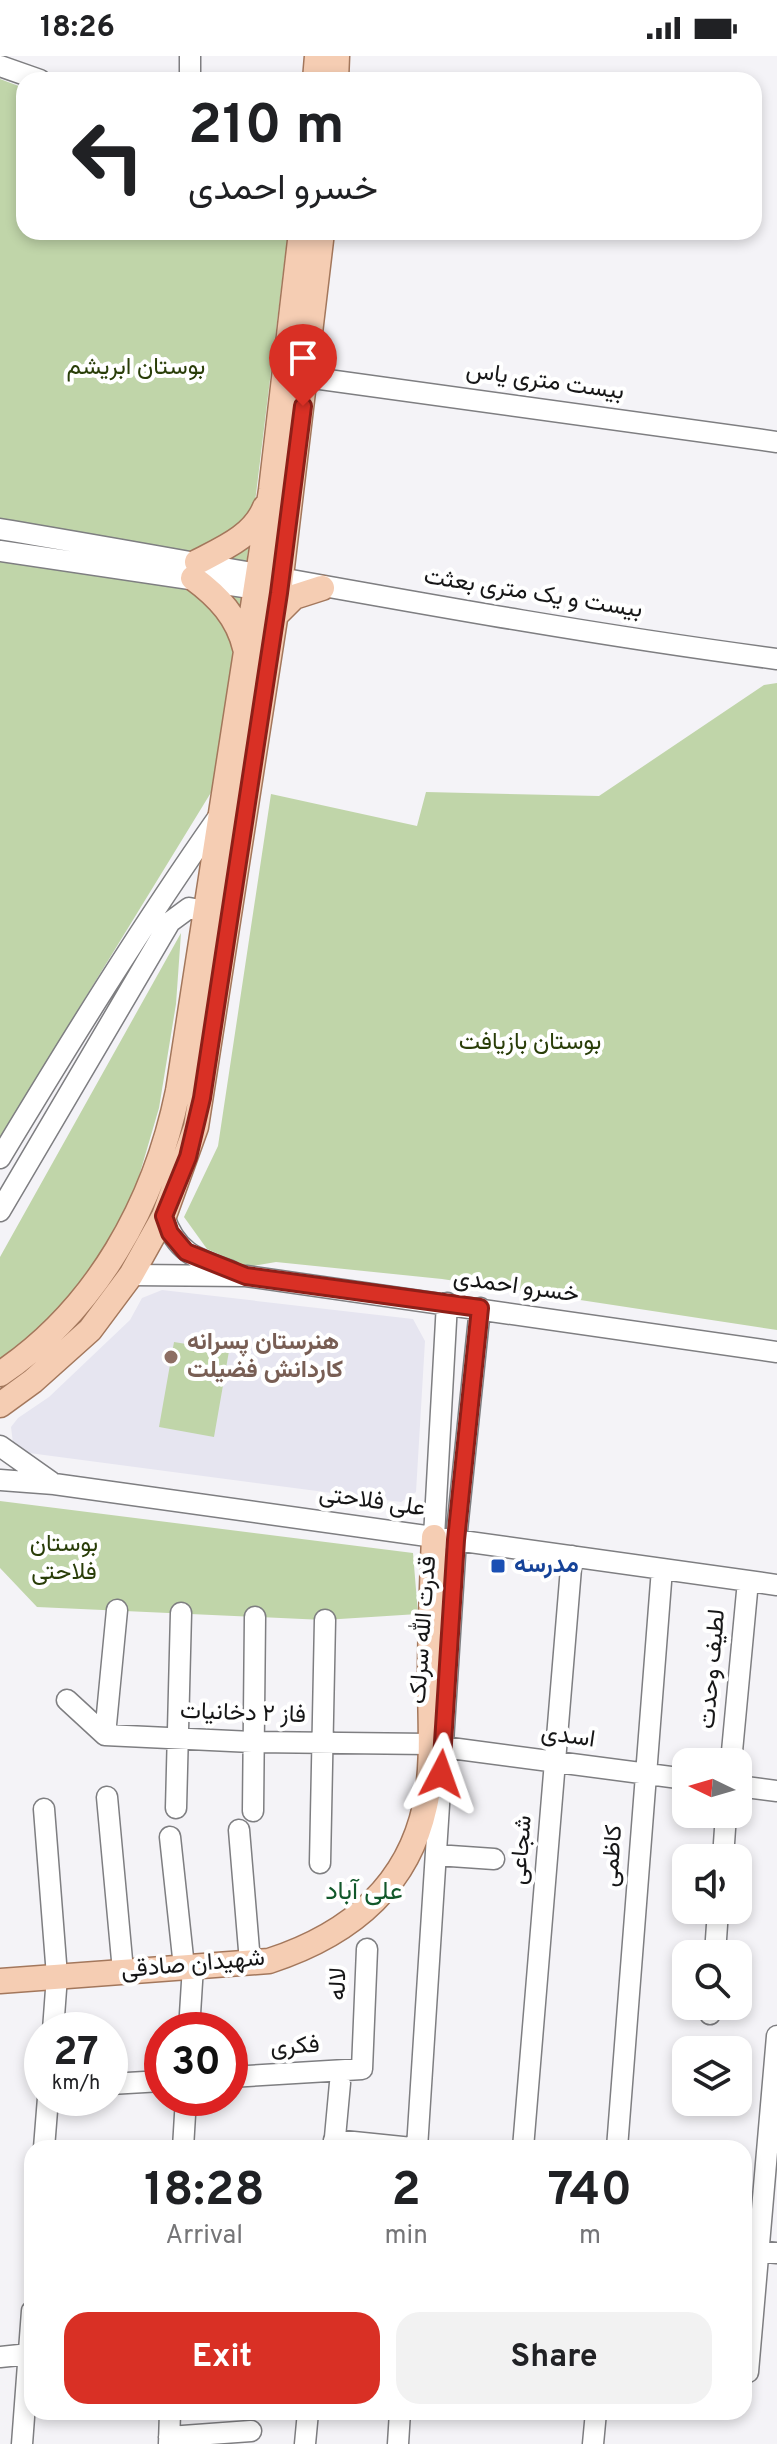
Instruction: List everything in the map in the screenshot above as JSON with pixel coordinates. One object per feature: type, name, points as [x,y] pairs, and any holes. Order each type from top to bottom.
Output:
[{"type":"main road","points":[[0,1374],[31,1351],[71,1312],[127,1236],[165,1148],[172,1120],[245,651],[269,590],[271,490],[300,240]]},
{"type":"main road","points":[[0,1405],[33,1381],[90,1330],[131,1275],[164,1216],[188,1157],[202,1098],[269,590],[306,377],[321,240]]},
{"type":"main road","points":[[245,651],[240,629],[195,570],[241,538],[262,514],[271,490]]},
{"type":"main road","points":[[269,590],[294,597],[322,588]]},
{"type":"main road","name":"شهیدان صادقی","points":[[0,1981],[269,1961],[303,1950],[372,1905],[398,1872],[413,1843],[426,1805],[437,1746],[430,1625],[445,1539]]},
{"type":"street","name":"بیست متری یاس","points":[[306,377],[777,442]]},
{"type":"street","name":"بیست و یک متری بعثت","points":[[0,529],[195,570],[269,590],[322,588],[777,659]]},
{"type":"street","name":"بیست و یک متری بعثت","points":[[0,551],[195,570]]},
{"type":"street","points":[[0,1158],[83,1022],[219,816]]},
{"type":"street","points":[[0,1211],[170,922],[189,908],[200,910],[204,921]]},
{"type":"street","points":[[164,1216],[170,1233],[186,1252],[246,1276]]},
{"type":"street","points":[[131,1275],[246,1276]]},
{"type":"street","name":"خسرو احمدی","points":[[246,1276],[777,1352]]},
{"type":"street","name":"قدرت الله سرلک","points":[[445,1539],[447,1303]]},
{"type":"street","name":"قدرت الله سرلک","points":[[445,1539],[480,1308]]},
{"type":"street","points":[[0,1446],[54,1484]]},
{"type":"street","name":"علی فلاحتی","points":[[0,1480],[54,1484],[777,1585]]},
{"type":"street","name":"شجاعی","points":[[524,2140],[572,1556]]},
{"type":"street","name":"کاظمی","points":[[618,2140],[662,1569]]},
{"type":"street","name":"لطیف وحدت","points":[[732,1748],[748,1581]]},
{"type":"street","points":[[105,1735],[117,1610]]},
{"type":"street","points":[[176,1808],[181,1613]]},
{"type":"street","points":[[253,1811],[255,1617]]},
{"type":"street","points":[[320,1863],[325,1620]]},
{"type":"street","points":[[67,1700],[105,1735]]},
{"type":"street","name":"فاز ۲ دخانیات","points":[[105,1735],[437,1746]]},
{"type":"street","points":[[415,2140],[436,1855],[437,1746]]},
{"type":"street","name":"اسدی","points":[[437,1746],[672,1777]]},
{"type":"street","points":[[752,1788],[777,1791]]},
{"type":"street","points":[[107,1797],[123,1971]]},
{"type":"street","points":[[44,1809],[57,1976],[54,2012]]},
{"type":"street","points":[[239,1830],[250,1962]]},
{"type":"street","points":[[170,1837],[188,1966],[189,2012]]},
{"type":"street","points":[[436,1855],[494,1859]]},
{"type":"street","name":"لاله","points":[[362,2069],[367,1949]]},
{"type":"street","points":[[752,2332],[777,2036]]},
{"type":"street","name":"فکری","points":[[248,2076],[362,2069]]},
{"type":"street","points":[[334,2140],[340,2083]]},
{"type":"street","points":[[45,2140],[47,2116]]},
{"type":"street","points":[[183,2140],[185,2116]]},
{"type":"street","points":[[0,2357],[24,2355]]},
{"type":"street","points":[[22,2444],[24,2418]]},
{"type":"street","points":[[170,2420],[169,2440],[251,2431]]},
{"type":"street","points":[[305,2444],[307,2420]]},
{"type":"street","points":[[398,2444],[400,2420]]},
{"type":"street","points":[[593,2444],[595,2420]]},
{"type":"shaded area","points":[[162,1290],[413,1319],[425,1341],[416,1492],[401,1502],[14,1451],[11,1427],[18,1418],[49,1397],[130,1320],[142,1298]]},
{"type":"green space","name":"بوستان ابریشم","points":[[0,79],[16,85],[16,240],[287,240],[256,494],[215,786],[0,1137]]},
{"type":"green space","name":"بوستان بازیافت","points":[[777,683],[777,1330],[442,1279],[276,1262],[247,1267],[207,1249],[184,1217],[218,1146],[271,794],[417,826],[426,792],[599,796],[764,685]]},
{"type":"green space","points":[[181,933],[176,1004],[159,1108],[137,1183],[112,1240],[67,1299],[25,1341],[0,1360],[0,1257]]},
{"type":"green space","points":[[174,1342],[229,1351],[214,1437],[159,1427]]},
{"type":"green space","name":"بوستان فلاحتی","points":[[0,1501],[413,1553],[418,1614],[324,1620],[37,1607],[0,1568]]},
{"type":"place","name":"هنرستان پسرانه کاردانش فضیلت","points":[[171,1357]]},
{"type":"place","name":"مدرسه","points":[[498,1566]]},
{"type":"district","name":"علی آباد","points":[[364,1892]]},
{"type":"route","points":[[303,406],[279,593],[202,1098],[188,1157],[164,1216],[170,1233],[186,1252],[246,1276],[480,1308],[456,1540],[441,1774]]}]
